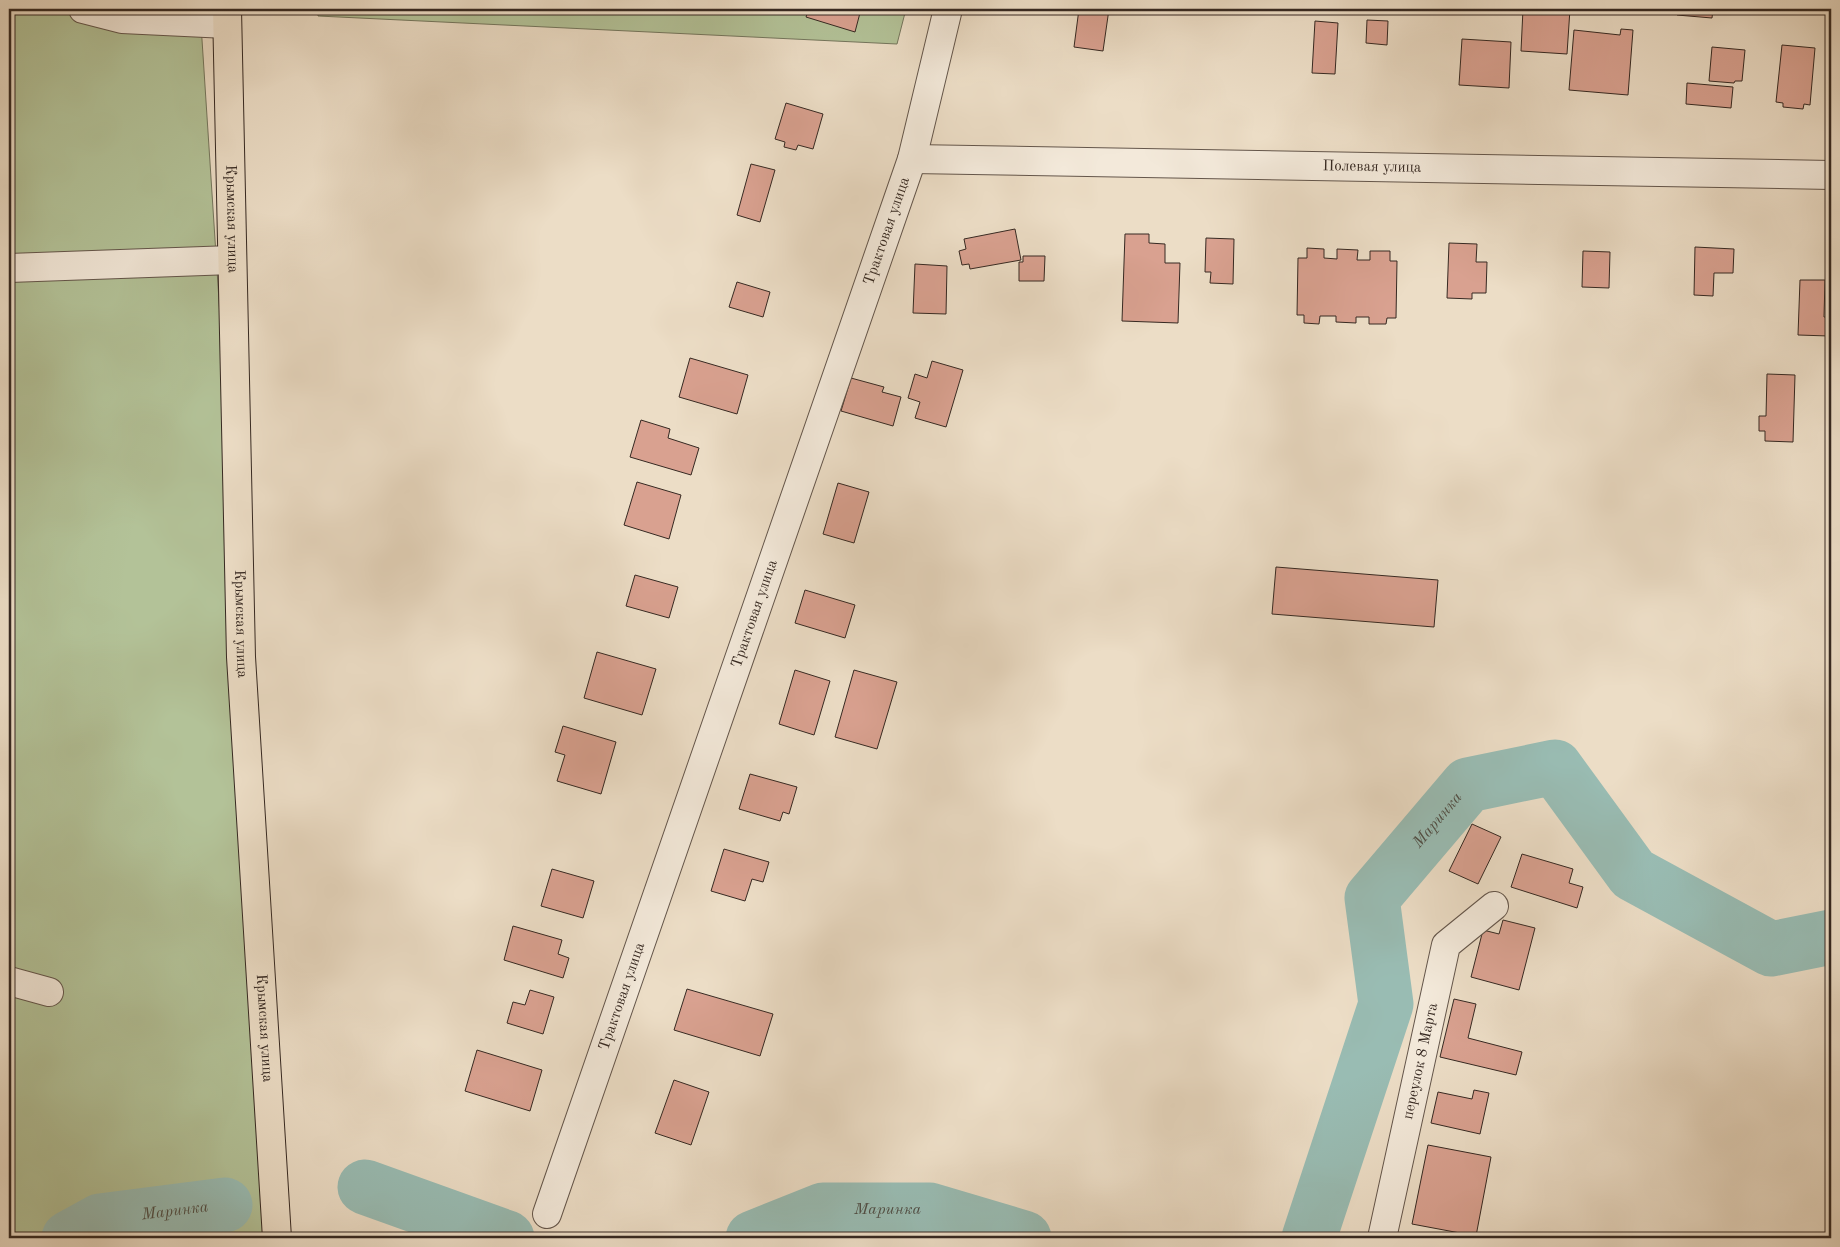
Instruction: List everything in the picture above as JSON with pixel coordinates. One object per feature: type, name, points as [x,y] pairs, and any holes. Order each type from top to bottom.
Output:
[{"type":"main road","name":"Крымская улица","points":[[227,16],[241,656],[277,1238]]},
{"type":"street","points":[[83,9],[122,19],[227,16]]},
{"type":"street","name":"Трактовая улица","points":[[547,1214],[912,158],[948,9]]},
{"type":"street","name":"Полевая улица","points":[[912,158],[1831,175]]},
{"type":"street","points":[[9,268],[232,260]]},
{"type":"street","name":"переулок 8 Марта","points":[[1382,1238],[1446,945],[1494,906]]},
{"type":"street","points":[[9,980],[49,992]]},
{"type":"green space","points":[[9,9],[200,9],[280,1238],[9,1238]]},
{"type":"green space","points":[[318,9],[906,9],[897,44],[318,16]]},
{"type":"building","points":[[809,9],[861,9],[855,32],[806,17]]},
{"type":"building","points":[[1079,9],[1109,9],[1103,51],[1074,47]]},
{"type":"building","points":[[1109,9],[1125,9],[1124,11]]},
{"type":"building","points":[[1523,9],[1570,9],[1567,54],[1521,51]]},
{"type":"building","points":[[1677,9],[1713,9],[1712,18],[1677,15]]},
{"type":"building","points":[[1367,20],[1388,21],[1387,45],[1366,43]]},
{"type":"building","points":[[1315,21],[1338,23],[1335,74],[1312,73]]},
{"type":"building","points":[[1621,29],[1633,30],[1628,95],[1569,90],[1574,30],[1620,35]]},
{"type":"building","points":[[1462,39],[1511,42],[1509,88],[1459,85]]},
{"type":"building","points":[[1782,45],[1815,48],[1810,105],[1804,104],[1803,109],[1783,107],[1783,103],[1776,102]]},
{"type":"building","points":[[1712,47],[1745,50],[1742,81],[1735,81],[1734,83],[1709,81]]},
{"type":"building","points":[[1687,83],[1733,87],[1731,108],[1686,104]]},
{"type":"building","points":[[786,103],[823,114],[813,149],[798,145],[796,150],[784,147],[785,142],[775,139]]},
{"type":"building","points":[[751,164],[775,170],[760,222],[737,215]]},
{"type":"building","points":[[1015,229],[1021,260],[970,269],[969,264],[962,265],[959,251],[966,249],[964,239]]},
{"type":"building","points":[[1125,234],[1149,234],[1149,243],[1165,244],[1165,263],[1180,263],[1178,323],[1122,321]]},
{"type":"building","points":[[1206,238],[1234,239],[1233,284],[1210,283],[1211,272],[1205,272]]},
{"type":"building","points":[[1449,243],[1477,244],[1476,262],[1487,262],[1486,293],[1472,293],[1472,299],[1447,298]]},
{"type":"building","points":[[1695,247],[1734,249],[1733,273],[1714,273],[1713,296],[1694,295]]},
{"type":"building","points":[[1307,248],[1324,249],[1324,258],[1337,259],[1337,249],[1358,250],[1357,260],[1370,260],[1370,251],[1390,251],[1390,261],[1397,261],[1396,318],[1387,318],[1386,324],[1369,324],[1369,317],[1356,317],[1356,323],[1336,322],[1336,316],[1320,316],[1319,324],[1304,323],[1304,315],[1297,315],[1298,258],[1307,258]]},
{"type":"building","points":[[1583,251],[1610,252],[1609,288],[1582,287]]},
{"type":"building","points":[[1023,256],[1045,256],[1044,281],[1019,281],[1019,262],[1023,262]]},
{"type":"building","points":[[915,264],[947,266],[946,314],[913,313]]},
{"type":"building","points":[[1800,280],[1825,280],[1824,317],[1829,317],[1829,336],[1798,335]]},
{"type":"building","points":[[737,282],[770,292],[763,317],[729,307]]},
{"type":"building","points":[[690,358],[748,375],[737,414],[679,397]]},
{"type":"building","points":[[932,361],[963,370],[946,427],[915,418],[920,402],[908,398],[915,374],[927,378]]},
{"type":"building","points":[[1767,374],[1795,375],[1793,442],[1765,441],[1765,431],[1759,431],[1759,416],[1766,416]]},
{"type":"building","points":[[851,378],[884,387],[882,392],[901,397],[893,426],[841,411]]},
{"type":"building","points":[[641,420],[670,429],[668,438],[699,448],[691,475],[630,457]]},
{"type":"building","points":[[637,482],[681,495],[669,539],[624,525]]},
{"type":"building","points":[[838,483],[869,492],[854,543],[823,534]]},
{"type":"building","points":[[1276,567],[1438,580],[1434,627],[1272,614]]},
{"type":"building","points":[[635,575],[678,587],[669,618],[626,606]]},
{"type":"building","points":[[805,590],[855,605],[845,638],[795,623]]},
{"type":"building","points":[[597,652],[656,669],[642,715],[584,698]]},
{"type":"building","points":[[795,670],[830,681],[814,735],[779,724]]},
{"type":"building","points":[[854,670],[897,682],[877,749],[835,737]]},
{"type":"building","points":[[563,726],[616,742],[601,794],[557,781],[565,755],[555,752]]},
{"type":"building","points":[[750,774],[797,787],[789,814],[783,812],[780,821],[739,809]]},
{"type":"building","points":[[1472,824],[1501,837],[1478,884],[1449,871]]},
{"type":"building","points":[[724,849],[769,862],[763,882],[752,879],[745,901],[711,891]]},
{"type":"building","points":[[1522,854],[1573,869],[1569,883],[1583,887],[1577,908],[1511,887]]},
{"type":"building","points":[[552,869],[594,881],[583,918],[541,906]]},
{"type":"building","points":[[1503,920],[1535,928],[1519,990],[1471,977],[1483,930],[1499,934]]},
{"type":"building","points":[[513,926],[562,940],[558,954],[569,958],[563,978],[504,960]]},
{"type":"building","points":[[687,989],[773,1014],[760,1056],[674,1030]]},
{"type":"building","points":[[530,990],[554,997],[543,1034],[507,1023],[513,1002],[525,1005]]},
{"type":"building","points":[[1454,999],[1476,1004],[1468,1038],[1522,1052],[1516,1075],[1440,1057]]},
{"type":"building","points":[[477,1050],[542,1070],[530,1111],[465,1091]]},
{"type":"building","points":[[674,1080],[709,1092],[691,1145],[655,1133]]},
{"type":"building","points":[[1474,1090],[1489,1093],[1480,1134],[1431,1123],[1438,1092],[1472,1099]]},
{"type":"building","points":[[1428,1145],[1491,1157],[1476,1236],[1412,1224]]},
{"type":"waterway","name":"Маринка","points":[[1309,1238],[1386,1004],[1372,898],[1468,785],[1555,767],[1633,874],[1771,949],[1831,937]]},
{"type":"waterway","name":"Маринка","points":[[365,1187],[507,1238]]},
{"type":"waterway","name":"Маринка","points":[[69,1238],[100,1221],[225,1205]]},
{"type":"waterway","name":"Маринка","points":[[753,1238],[823,1210],[930,1210],[1024,1238]]}]
